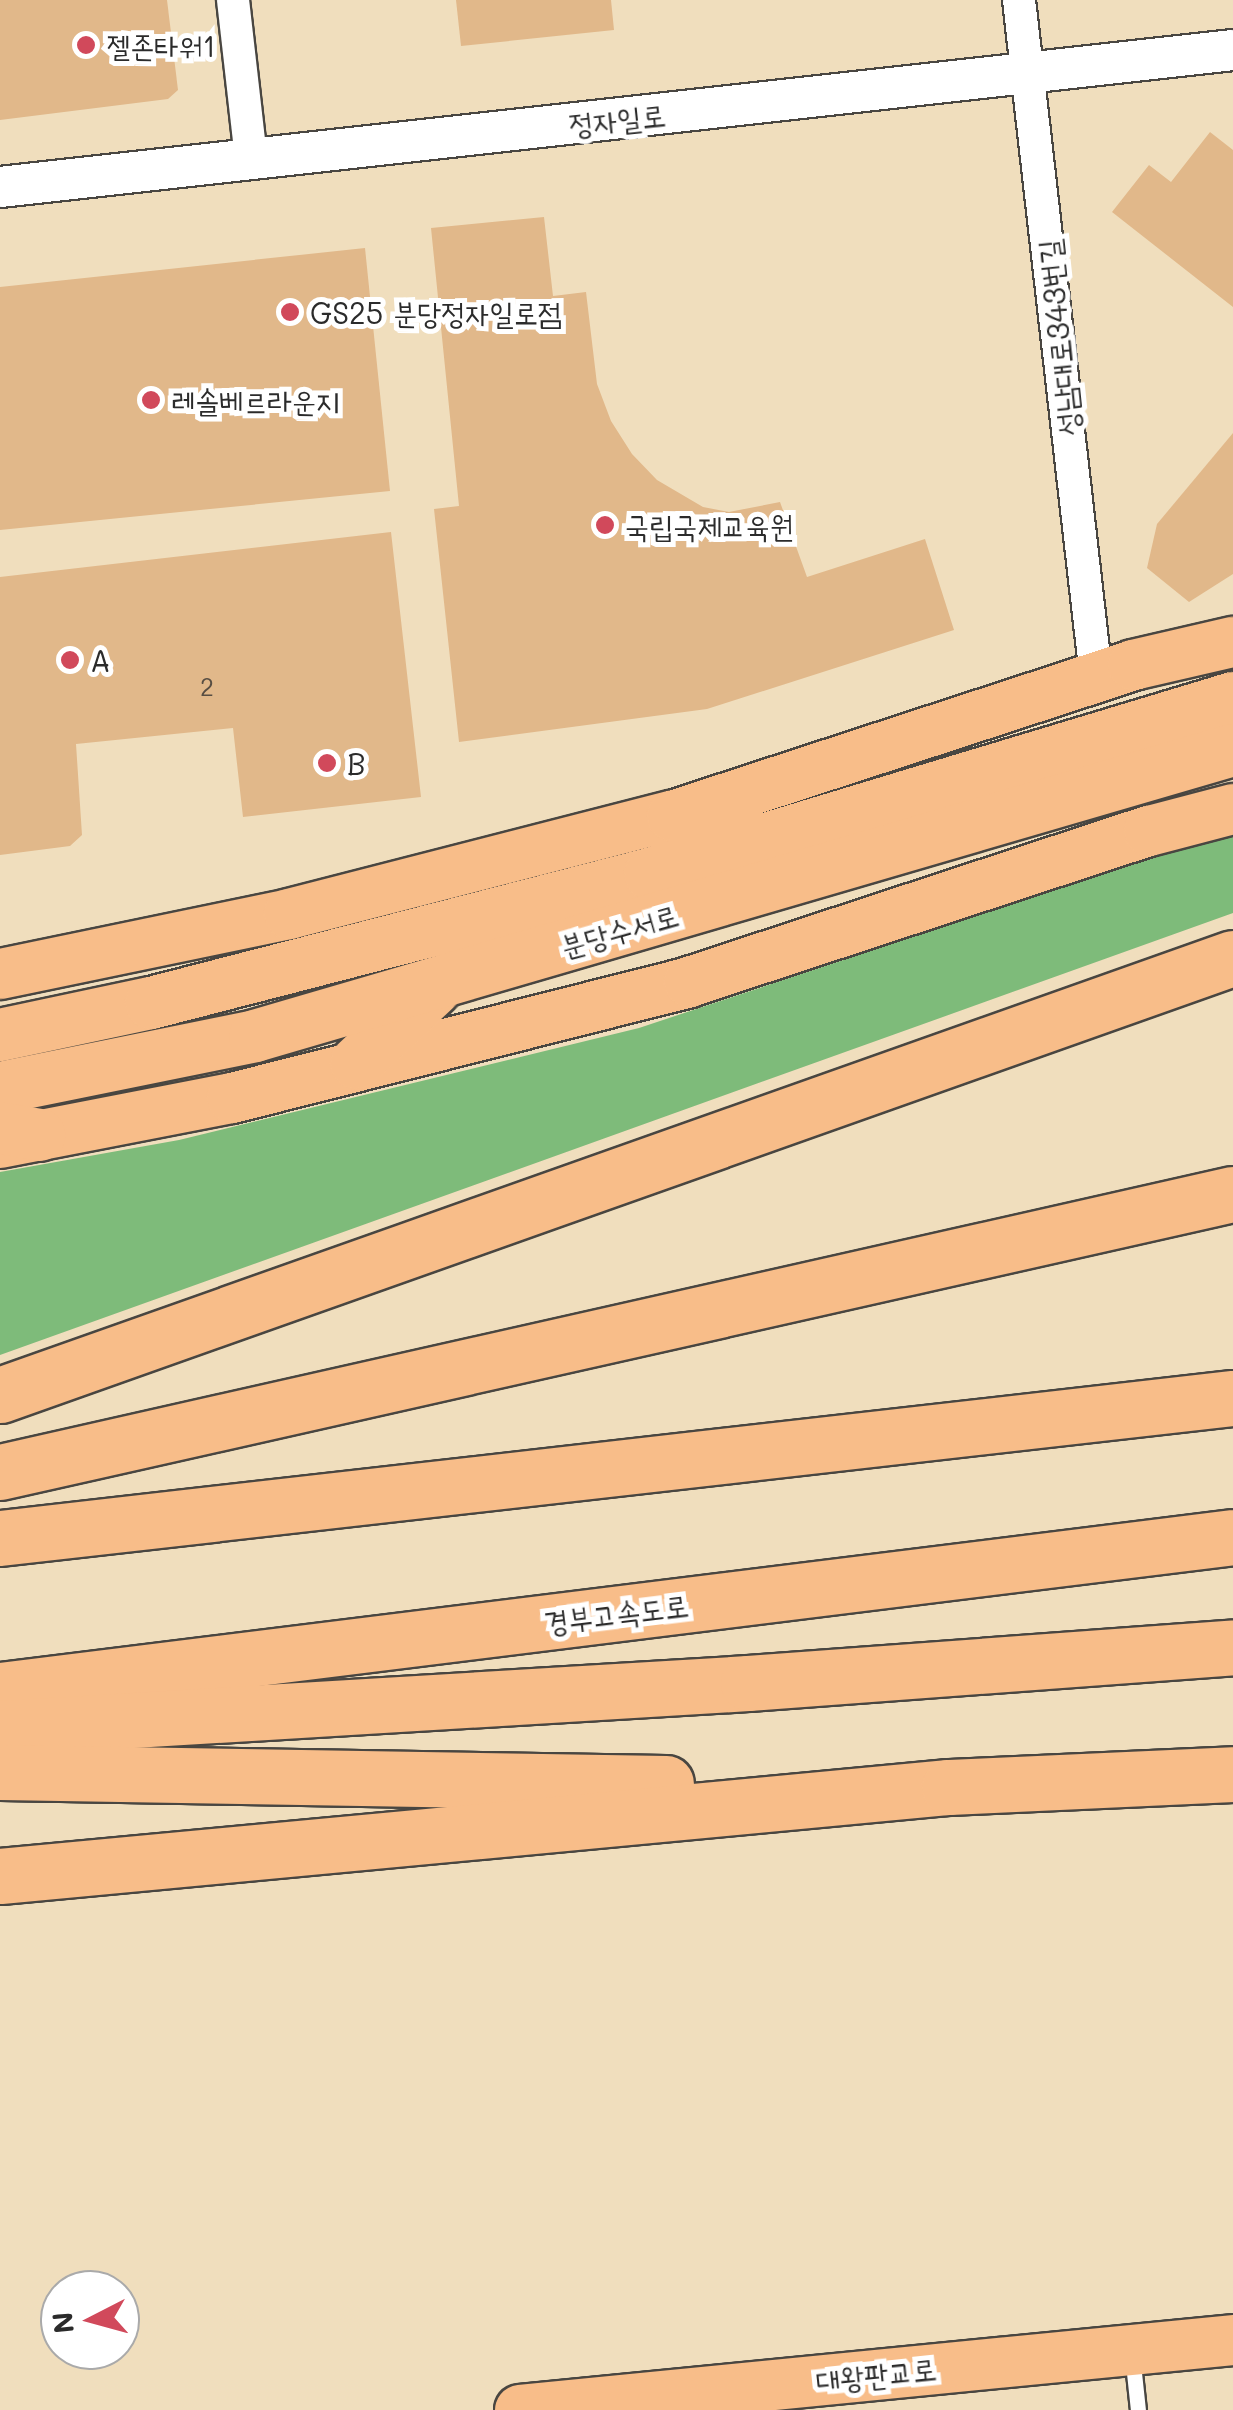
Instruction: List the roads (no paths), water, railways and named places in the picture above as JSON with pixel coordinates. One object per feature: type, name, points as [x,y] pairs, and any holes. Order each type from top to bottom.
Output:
[{"type":"highway","name":"분당수서로","points":[[0,1036],[151,1003],[650,874],[1233,698]]},
{"type":"highway","name":"분당수서로","points":[[0,1088],[255,1036],[1233,750]]},
{"type":"highway","points":[[0,1395],[1233,958]]},
{"type":"highway","points":[[356,1063],[442,982]]},
{"type":"highway","points":[[0,1472],[1233,1194]]},
{"type":"highway","points":[[0,1538],[1233,1398]]},
{"type":"highway","name":"경부고속도로","points":[[0,1690],[1233,1536]]},
{"type":"highway","points":[[0,1728],[748,1683],[1233,1648]]},
{"type":"highway","points":[[0,1772],[949,1787]]},
{"type":"highway","points":[[0,1876],[949,1787],[1233,1774]]},
{"type":"main road","points":[[0,974],[289,914],[672,816],[1096,676],[1233,642]]},
{"type":"main road","points":[[13,1136],[232,1098],[356,1063],[689,982],[1149,831],[1233,809]]},
{"type":"main road","name":"대왕판교로","points":[[520,2410],[1233,2340]]},
{"type":"street","points":[[233,0],[251,159]]},
{"type":"street","name":"성남대로343번길","points":[[1020,0],[1096,676]]},
{"type":"street","name":"정자일로","points":[[0,187],[1233,50]]},
{"type":"lane","points":[[1132,2350],[1138,2410]]},
{"type":"place","name":"젤존타워1","points":[[86,45]]},
{"type":"place","name":"GS25 분당정자일로점","points":[[290,312]]},
{"type":"place","name":"레솔베르라운지","points":[[151,400]]},
{"type":"place","name":"국립국제교육원","points":[[605,525]]},
{"type":"place","name":"A","points":[[70,660]]},
{"type":"place","name":"B","points":[[327,763]]}]
